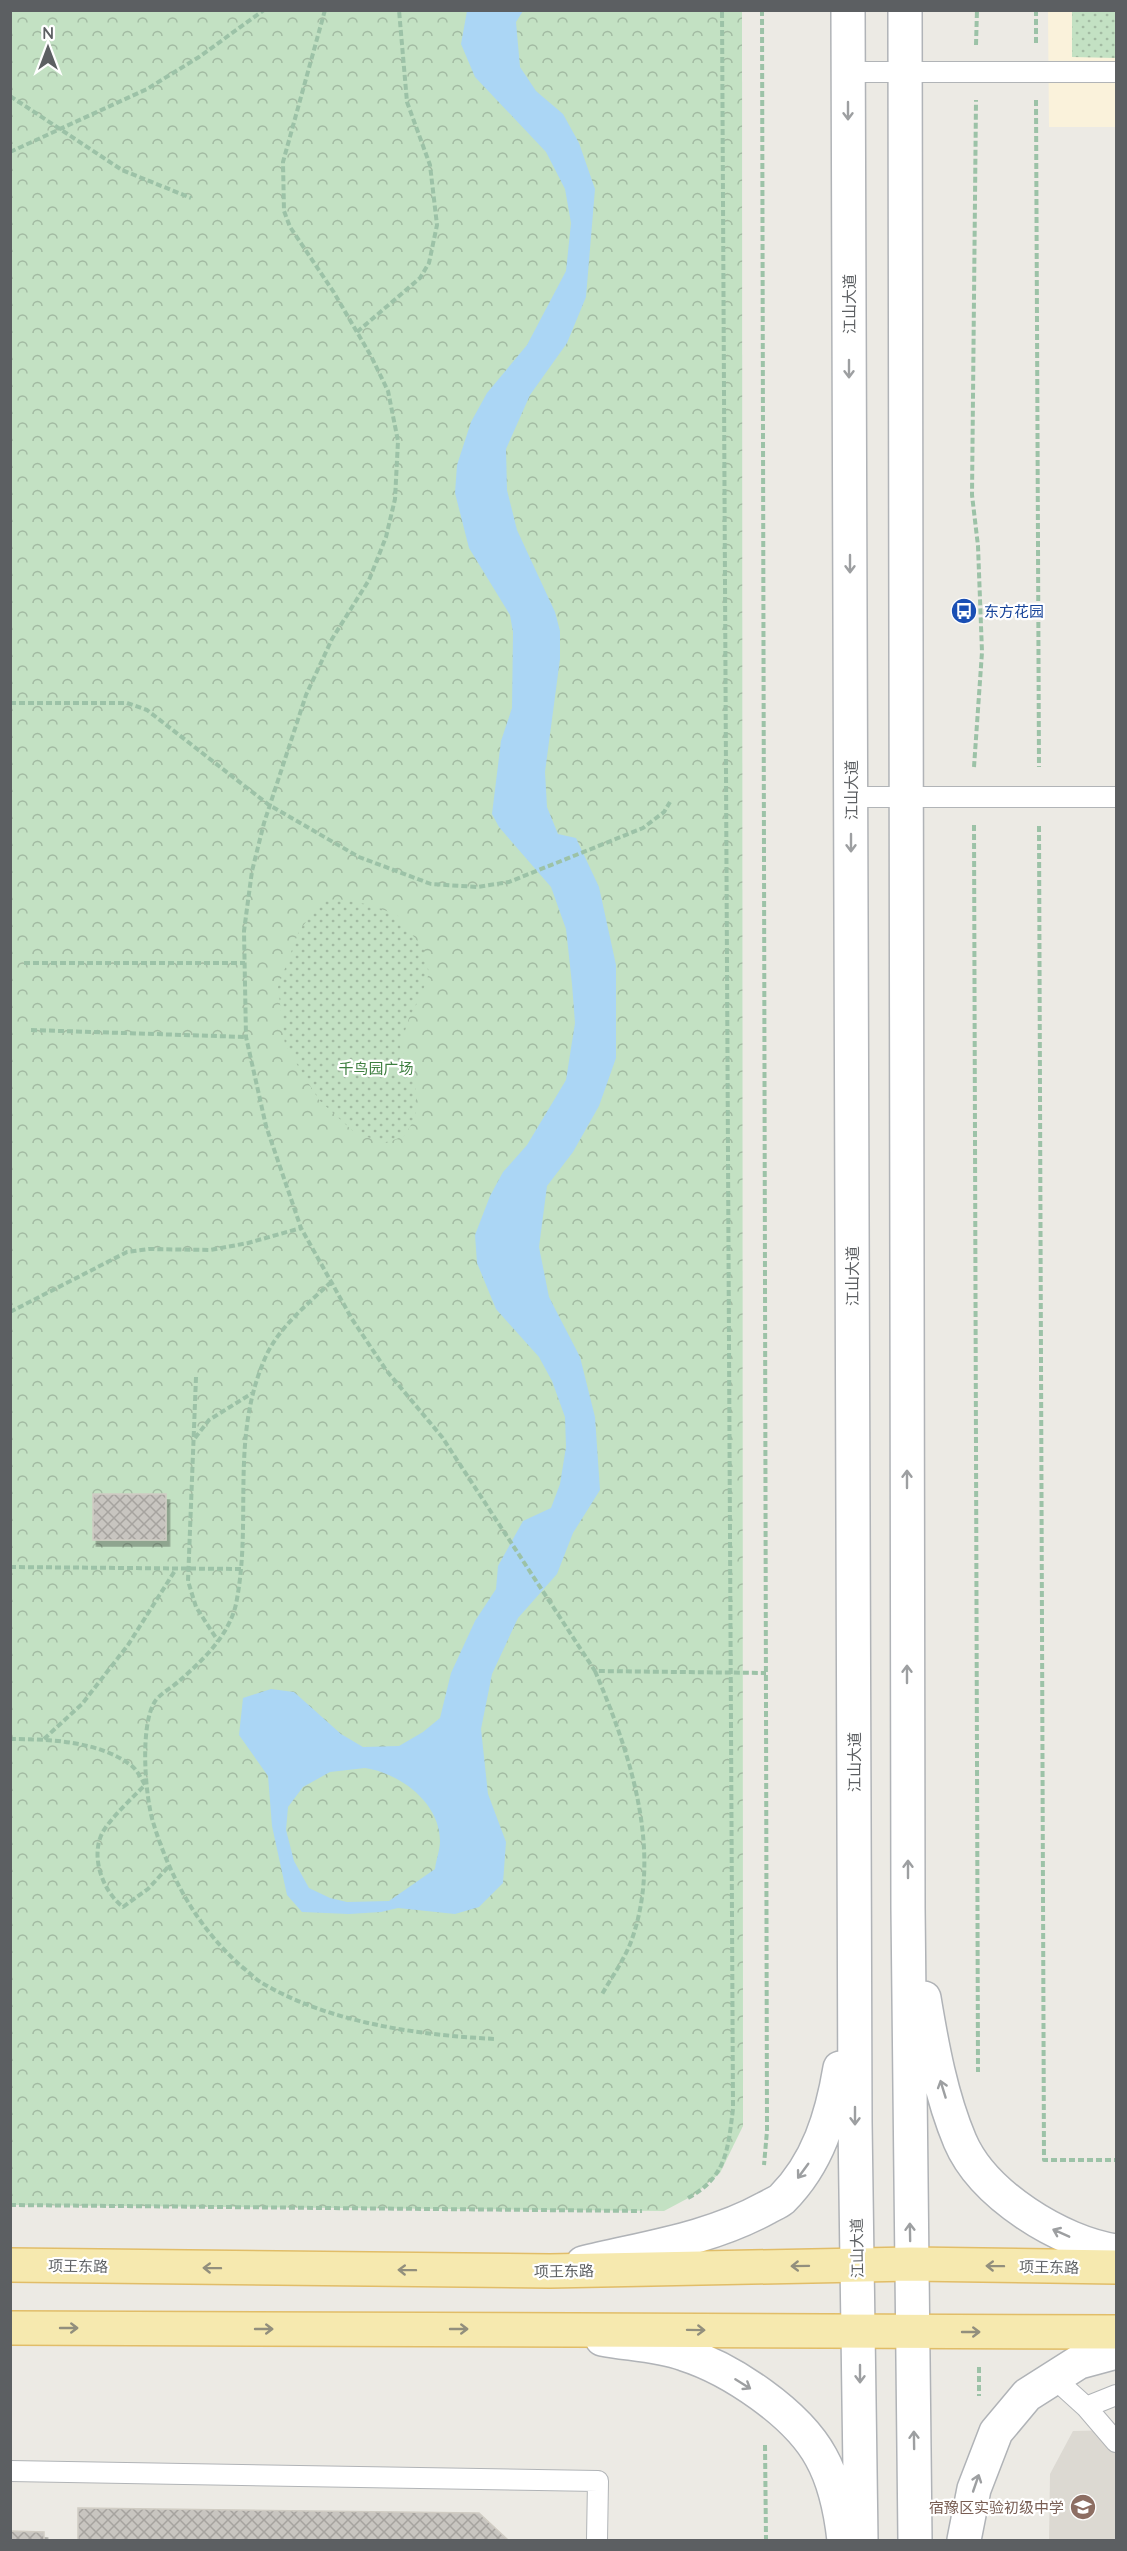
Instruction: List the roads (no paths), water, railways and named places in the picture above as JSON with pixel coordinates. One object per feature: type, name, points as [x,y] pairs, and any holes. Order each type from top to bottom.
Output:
[{"type":"main road","name":"江山大道","points":[[848,10],[854,1911],[861,2541]]},
{"type":"main road","points":[[905,10],[908,1908],[915,2541]]},
{"type":"main road","points":[[908,1908],[935,2062],[960,2143],[988,2181],[1036,2222],[1095,2248],[1116,2251]]},
{"type":"main road","points":[[550,2271],[716,2231],[752,2217],[781,2200],[818,2150],[833,2106],[841,2057],[854,1911]]},
{"type":"main road","name":"项王东路","points":[[10,2265],[550,2271],[911,2264],[1116,2268]]},
{"type":"main road","points":[[10,2328],[1116,2332]]},
{"type":"main road","points":[[547,2330],[683,2354],[743,2383],[794,2420],[821,2457],[841,2511],[844,2541]]},
{"type":"main road","points":[[964,2541],[974,2489],[996,2432],[1027,2395],[1079,2362],[1116,2352]]},
{"type":"lane","points":[[848,72],[1116,72]]},
{"type":"lane","points":[[851,797],[1116,797]]},
{"type":"lane","points":[[1054,2378],[1086,2406],[1116,2442]]},
{"type":"lane","points":[[1086,2406],[1116,2395]]},
{"type":"lane","points":[[10,2471],[598,2481],[597,2541]]},
{"type":"water","points":[[467,11],[523,11],[516,22],[520,67],[536,91],[563,114],[579,143],[595,189],[586,297],[567,343],[530,395],[506,449],[507,490],[517,530],[555,612],[560,631],[560,659],[545,772],[547,807],[558,834],[576,838],[599,887],[616,965],[616,1058],[599,1106],[573,1152],[547,1186],[539,1247],[549,1297],[580,1357],[595,1417],[600,1490],[573,1533],[557,1574],[518,1618],[492,1674],[481,1729],[488,1794],[506,1842],[503,1883],[479,1907],[455,1914],[398,1908],[381,1912],[349,1914],[302,1912],[287,1895],[272,1826],[268,1776],[239,1735],[243,1698],[271,1689],[294,1692],[341,1734],[363,1747],[399,1746],[423,1732],[440,1718],[451,1673],[475,1621],[496,1589],[498,1566],[523,1521],[551,1508],[560,1484],[566,1447],[565,1417],[552,1381],[539,1357],[496,1309],[477,1263],[475,1235],[490,1196],[503,1172],[527,1145],[566,1080],[575,1023],[566,929],[551,887],[499,827],[492,814],[501,741],[512,708],[513,632],[510,615],[469,548],[455,493],[457,465],[471,422],[487,393],[527,345],[566,271],[571,223],[565,189],[546,152],[475,77],[461,44]],"holes":[[[365,1768],[378,1771],[404,1783],[425,1802],[433,1814],[440,1841],[435,1869],[389,1901],[347,1902],[330,1898],[309,1888],[294,1861],[286,1830],[288,1807],[303,1787],[330,1772]]]},
{"type":"place","name":"东方花园","points":[[964,611]]},
{"type":"place","name":"宿豫区实验初级中学","points":[[1083,2507]]},
{"type":"park label","name":"千鸟园广场","points":[[376,1068]]}]
